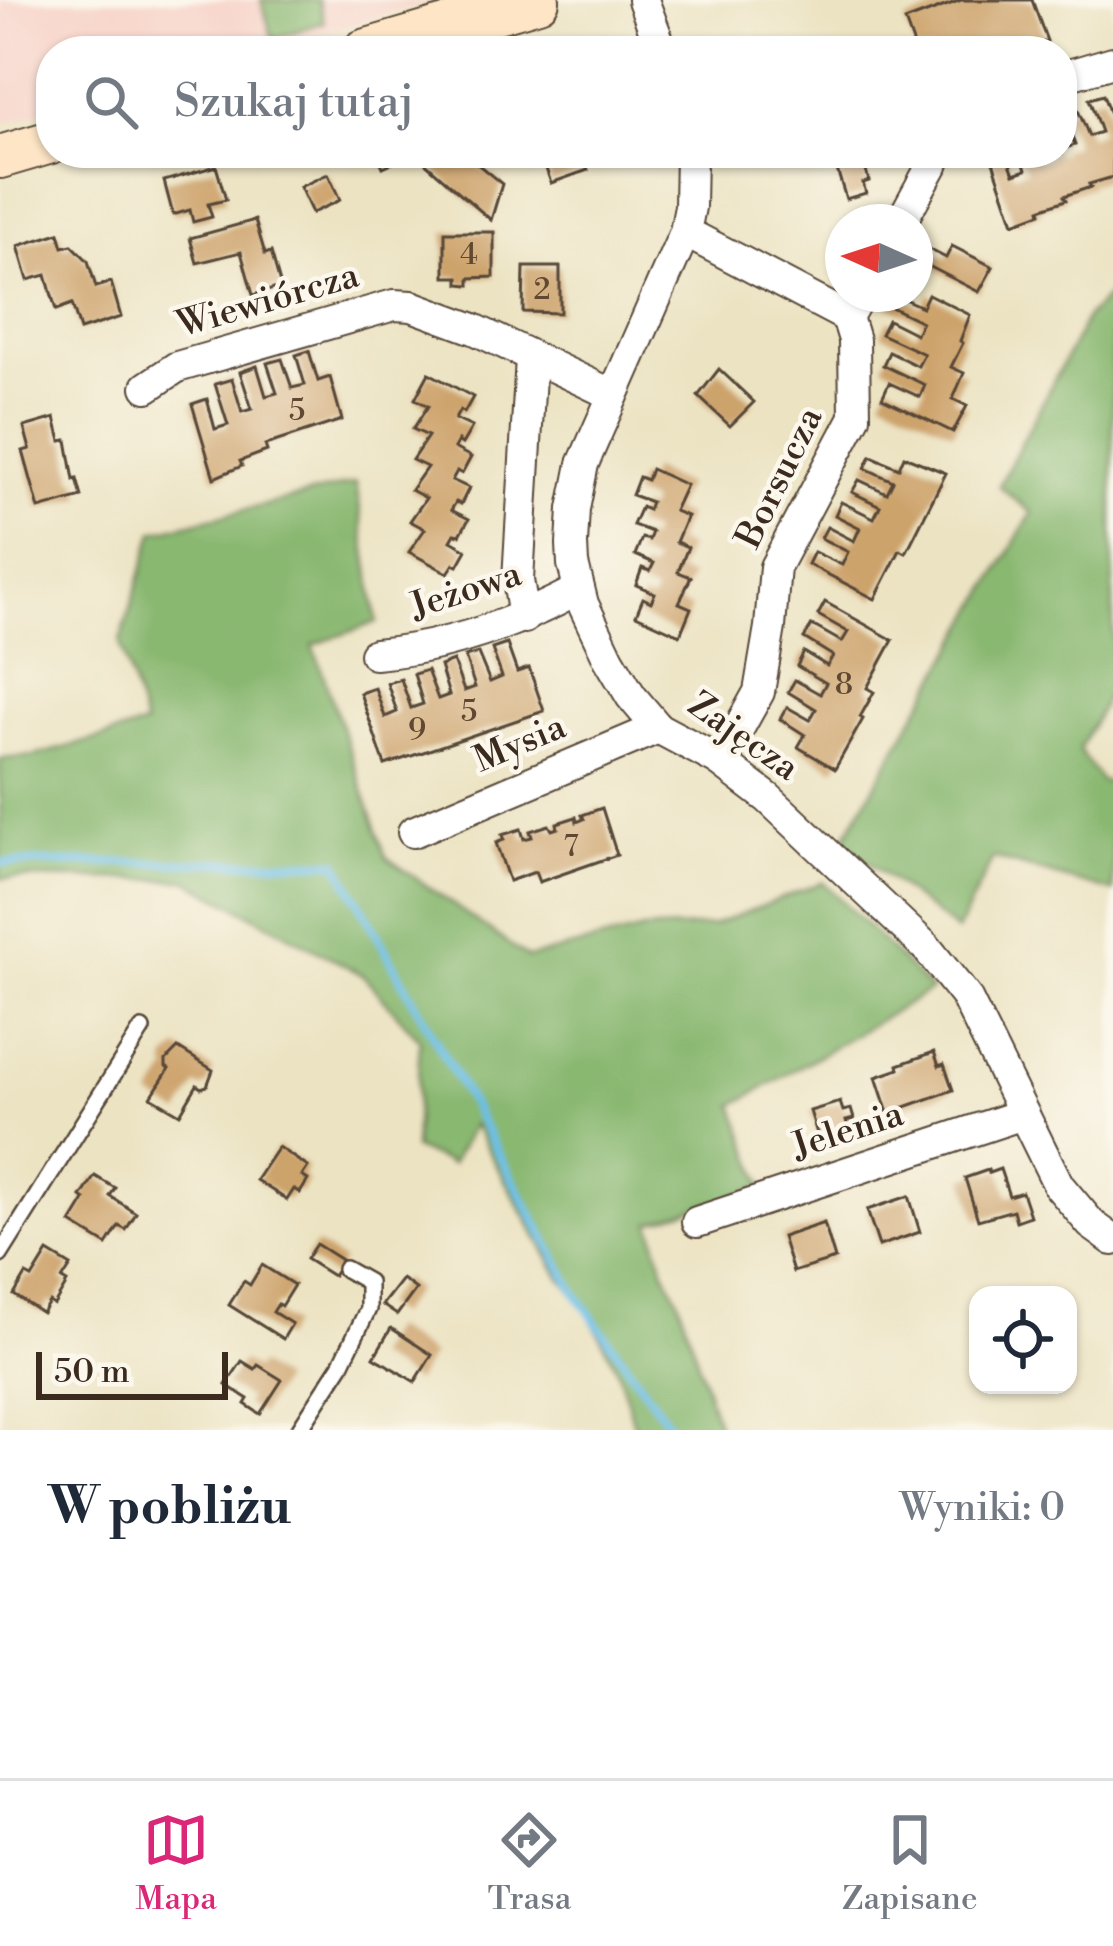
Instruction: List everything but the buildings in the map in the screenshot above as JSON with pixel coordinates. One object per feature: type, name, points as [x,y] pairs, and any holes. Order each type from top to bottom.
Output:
[{"type":"main road","points":[[415,36],[538,0]]},
{"type":"main road","points":[[0,157],[36,146]]},
{"type":"street","points":[[643,0],[656,36]]},
{"type":"street","points":[[1077,73],[1113,62]]},
{"type":"street","name":"Zajęcza","points":[[690,168],[685,232],[591,442],[574,508],[573,564],[578,590],[609,659],[658,728],[718,760],[768,798],[926,947],[966,997],[1059,1186],[1091,1224],[1113,1240]]},
{"type":"street","points":[[911,204],[931,168]]},
{"type":"street","points":[[685,232],[825,293]]},
{"type":"street","name":"Wiewiórcza","points":[[147,387],[177,367],[394,305],[474,329],[613,395]]},
{"type":"street","name":"Borsucza","points":[[718,760],[759,692],[776,567],[855,417],[854,312]]},
{"type":"street","points":[[524,618],[518,580],[531,358]]},
{"type":"street","name":"Jeżowa","points":[[375,654],[419,650],[524,618],[578,590]]},
{"type":"street","name":"Mysia","points":[[413,832],[658,728]]},
{"type":"street","name":"Jelenia","points":[[697,1222],[1023,1114]]},
{"type":"lane","points":[[0,1256],[142,1029]]},
{"type":"lane","points":[[298,1430],[341,1365],[368,1309],[368,1282],[345,1269]]},
{"type":"shaded area","points":[[0,0],[438,0],[310,36],[36,36],[36,113],[0,124]]},
{"type":"green space","points":[[261,0],[318,0],[324,22],[272,36]]},
{"type":"green space","points":[[1113,291],[1113,685],[1079,750],[1101,781],[1113,783],[1113,892],[993,858],[957,931],[842,842],[1032,513],[999,486],[1088,315]]},
{"type":"green space","points":[[356,483],[377,622],[313,645],[386,857],[528,958],[644,930],[711,926],[823,882],[931,990],[734,1105],[763,1187],[651,1222],[719,1430],[636,1430],[618,1371],[587,1310],[560,1277],[473,1124],[451,1164],[414,1149],[420,1040],[363,975],[187,880],[0,878],[0,759],[34,756],[145,726],[120,643],[154,532]]},
{"type":"waterway","points":[[0,863],[337,862],[576,1294],[673,1430]]}]
